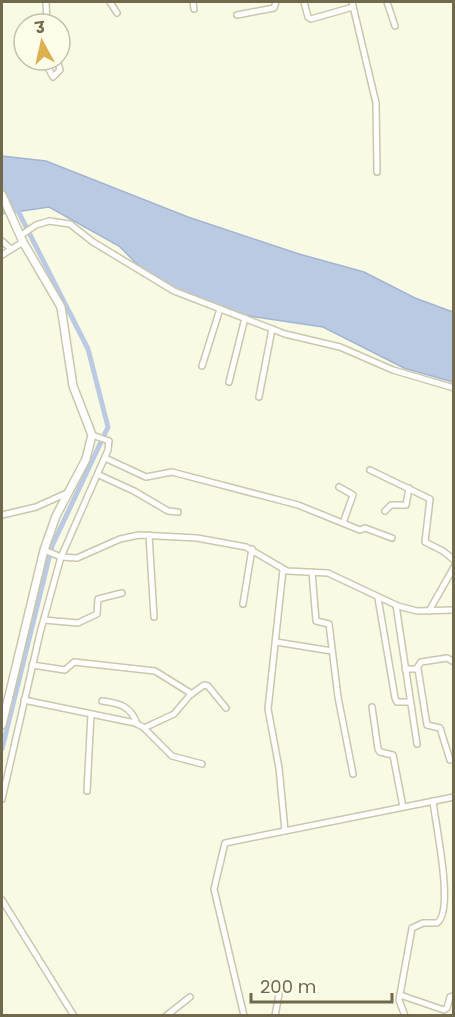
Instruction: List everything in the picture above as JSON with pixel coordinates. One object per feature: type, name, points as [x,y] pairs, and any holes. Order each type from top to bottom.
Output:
[{"type":"street","points":[[110,2],[117,13]]},
{"type":"street","points":[[193,2],[194,9]]},
{"type":"street","points":[[237,15],[274,8],[276,2]]},
{"type":"street","points":[[304,2],[308,17],[311,19],[352,4],[374,93],[378,120],[377,172]]},
{"type":"street","points":[[387,2],[395,26]]},
{"type":"street","points":[[2,195],[21,237],[61,307],[73,386],[96,436],[107,440],[109,446],[99,475],[61,557],[32,665],[2,799]]},
{"type":"street","points":[[2,255],[36,225],[49,221],[70,224],[93,242],[165,286],[272,329],[352,351],[393,370],[453,388]]},
{"type":"street","points":[[2,241],[11,249]]},
{"type":"street","points":[[202,366],[220,309]]},
{"type":"street","points":[[229,382],[245,318]]},
{"type":"street","points":[[259,397],[272,329]]},
{"type":"street","points":[[2,725],[5,693],[67,493],[96,436]]},
{"type":"street","points":[[105,458],[146,477],[172,472],[285,501],[343,523],[392,538]]},
{"type":"street","points":[[370,470],[431,500],[425,542],[443,551],[453,560]]},
{"type":"street","points":[[99,475],[134,491],[168,512],[178,512]]},
{"type":"street","points":[[339,488],[353,495],[343,523]]},
{"type":"street","points":[[385,512],[392,505],[406,505],[409,488]]},
{"type":"street","points":[[2,514],[36,507],[67,493]]},
{"type":"street","points":[[49,552],[61,557],[77,558],[120,539],[149,535],[190,537],[252,549],[283,570],[328,573],[396,605],[429,611],[453,610]]},
{"type":"street","points":[[149,535],[154,617]]},
{"type":"street","points":[[243,604],[252,549]]},
{"type":"street","points":[[429,611],[453,567]]},
{"type":"street","points":[[283,570],[267,709],[279,768],[285,831]]},
{"type":"street","points":[[312,572],[316,619],[318,622],[328,622],[353,774]]},
{"type":"street","points":[[44,620],[85,621],[98,614],[98,599],[122,593]]},
{"type":"street","points":[[378,598],[396,701],[410,702]]},
{"type":"street","points":[[396,605],[417,744]]},
{"type":"street","points":[[276,642],[332,651]]},
{"type":"street","points":[[450,760],[440,728],[427,725],[417,668],[421,662],[445,658],[453,662]]},
{"type":"street","points":[[32,665],[65,670],[74,662],[147,670],[165,676],[192,694]]},
{"type":"street","points":[[405,669],[417,668]]},
{"type":"street","points":[[144,728],[176,712],[192,694],[206,685],[226,708]]},
{"type":"street","points":[[24,700],[137,724],[144,728],[171,756],[202,764]]},
{"type":"street","points":[[102,701],[124,704],[133,714],[137,724]]},
{"type":"street","points":[[372,707],[378,749],[393,756],[403,807]]},
{"type":"street","points":[[87,791],[91,714]]},
{"type":"street","points":[[244,1016],[217,908],[214,885],[225,843],[453,797]]},
{"type":"street","points":[[405,1016],[399,1002],[412,928],[423,923],[437,923],[443,919],[444,884],[433,801]]},
{"type":"street","points":[[2,900],[74,1016]]},
{"type":"street","points":[[275,1016],[279,994]]},
{"type":"street","points":[[400,995],[444,1010],[447,1008],[450,997],[453,996]]},
{"type":"street","points":[[166,1016],[190,997]]},
{"type":"water","points":[[2,156],[46,161],[188,217],[299,254],[364,272],[415,298],[453,312],[453,382],[404,368],[323,327],[229,313],[158,285],[119,246],[49,207],[2,214]]},
{"type":"waterway","points":[[2,749],[52,546],[108,427],[88,349],[16,207]]}]
